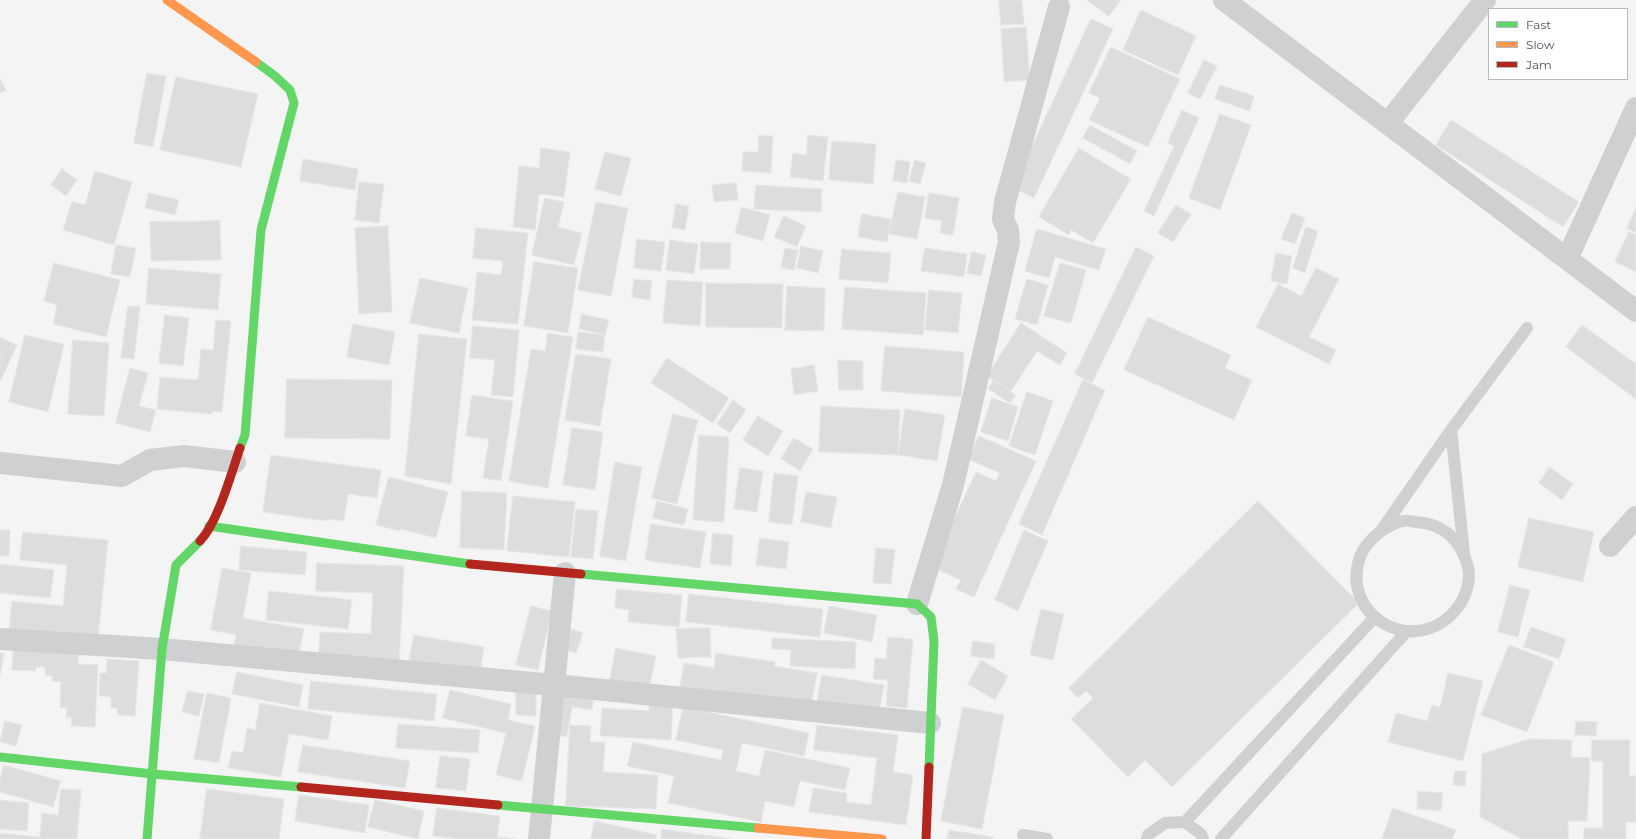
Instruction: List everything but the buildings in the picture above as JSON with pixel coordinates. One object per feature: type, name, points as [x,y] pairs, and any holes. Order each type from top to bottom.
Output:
[{"type":"street","points":[[147,839],[162,649],[176,565],[205,535],[217,512],[245,435],[261,230],[294,103],[290,90],[275,76],[167,0]]},
{"type":"street","points":[[1224,0],[1636,311]]},
{"type":"street","points":[[1388,123],[1485,0]]},
{"type":"street","points":[[917,604],[953,485],[1009,242],[1008,230],[1003,218],[1005,202],[1059,7]]},
{"type":"street","points":[[1567,259],[1636,108]]},
{"type":"street","points":[[0,463],[122,476],[150,460],[184,456],[235,462]]},
{"type":"street","points":[[1610,546],[1636,517]]},
{"type":"street","points":[[209,526],[474,564],[917,604],[931,617],[934,641],[926,839]]},
{"type":"street","points":[[539,839],[565,573]]},
{"type":"street","points":[[0,639],[162,649],[555,685],[930,723]]},
{"type":"street","points":[[0,757],[153,774],[882,839]]},
{"type":"lane","points":[[1451,430],[1464,553],[1468,570],[1467,586],[1462,602],[1452,615],[1438,625],[1422,631],[1406,632],[1389,627],[1375,617],[1364,604],[1359,589],[1357,572],[1360,556],[1369,542],[1380,531],[1451,430],[1527,328]]},
{"type":"lane","points":[[1380,531],[1403,521],[1427,522],[1449,534],[1464,553]]},
{"type":"lane","points":[[1185,822],[1375,617]]},
{"type":"lane","points":[[1221,839],[1406,632]]},
{"type":"lane","points":[[1147,839],[1148,835],[1165,822],[1185,822],[1201,834],[1203,839]]},
{"type":"lane","points":[[1023,835],[1046,839]]},
{"type":"traffic: fast","points":[[240,448],[245,435],[261,230],[294,103],[290,90],[275,76],[256,62]]},
{"type":"traffic: fast","points":[[209,526],[470,564]]},
{"type":"traffic: fast","points":[[147,839],[162,649],[176,565],[200,541]]},
{"type":"traffic: fast","points":[[581,574],[917,604],[931,617],[934,641],[929,767]]},
{"type":"traffic: fast","points":[[0,757],[153,774],[301,787]]},
{"type":"traffic: fast","points":[[498,805],[758,828]]},
{"type":"traffic: slow","points":[[167,0],[256,62]]},
{"type":"traffic: slow","points":[[758,828],[882,839]]},
{"type":"traffic: jam","points":[[200,541],[207,533],[213,522],[240,448]]},
{"type":"traffic: jam","points":[[470,564],[581,574]]},
{"type":"traffic: jam","points":[[926,839],[929,767]]},
{"type":"traffic: jam","points":[[301,787],[498,805]]}]
